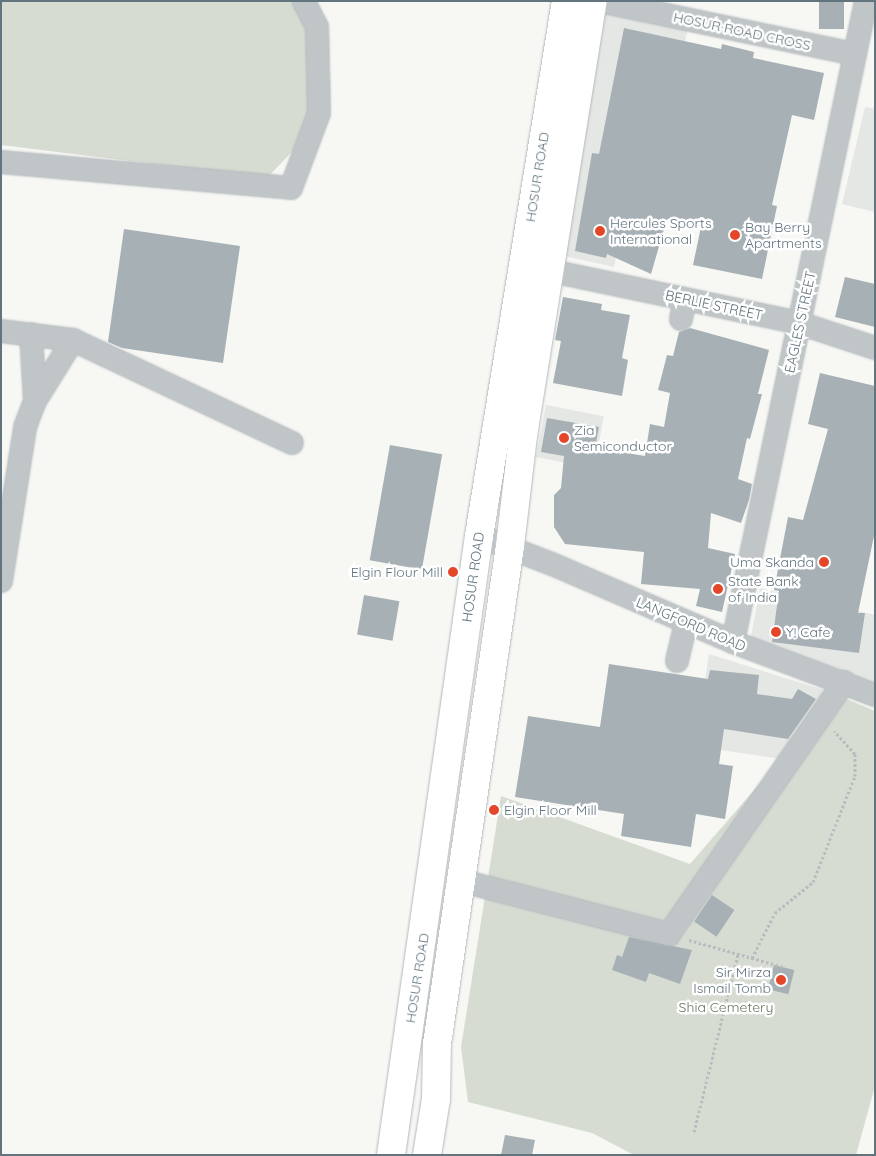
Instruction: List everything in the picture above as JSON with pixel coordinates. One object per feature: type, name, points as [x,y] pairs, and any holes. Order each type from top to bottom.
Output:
[{"type":"main road","name":"HOSUR ROAD","points":[[391,1155],[478,536],[566,1]]},
{"type":"main road","name":"HOSUR ROAD","points":[[427,1155],[436,1099],[436,1044],[462,881],[510,546],[523,436],[593,1]]},
{"type":"street","points":[[1,162],[290,188],[319,113],[317,27],[304,1]]},
{"type":"street","name":"HOSUR ROAD CROSS","points":[[599,1],[855,54]]},
{"type":"street","name":"EAGLES STREET","points":[[733,642],[866,1]]},
{"type":"street","name":"BERLIE STREET","points":[[551,271],[683,309],[799,323],[875,348]]},
{"type":"street","points":[[1,331],[73,340],[292,443]]},
{"type":"street","points":[[31,334],[35,401]]},
{"type":"street","points":[[1,581],[25,427],[35,401],[73,340]]},
{"type":"street","name":"LANGFORD ROAD","points":[[478,536],[510,546],[733,642],[875,695]]},
{"type":"street","points":[[677,661],[686,622]]},
{"type":"street","points":[[462,881],[669,934],[844,682]]},
{"type":"path","points":[[752,958],[775,913],[813,882],[855,776],[855,754],[821,716]]},
{"type":"path","points":[[697,942],[784,966]]},
{"type":"path","points":[[694,1132],[738,954]]},
{"type":"shaded area","points":[[606,1],[688,28],[672,100],[636,155],[614,267],[560,255]]},
{"type":"shaded area","points":[[865,107],[875,109],[875,212],[842,204]]},
{"type":"shaded area","points":[[546,405],[604,416],[594,468],[536,457]]},
{"type":"shaded area","points":[[760,588],[875,615],[875,683],[750,641]]},
{"type":"shaded area","points":[[709,654],[830,692],[781,759],[695,746]]},
{"type":"green space","points":[[1,1],[295,1],[315,38],[306,137],[267,178],[1,145]]},
{"type":"green space","name":"Shia Cemetery","points":[[830,692],[875,711],[875,1086],[856,1155],[634,1155],[592,1133],[468,1102],[461,1047],[501,796],[690,864],[781,759]]},
{"type":"building","points":[[819,1],[844,1],[844,29],[819,29]]},
{"type":"building","points":[[624,28],[721,49],[722,44],[754,52],[753,58],[824,73],[814,120],[792,115],[772,205],[777,206],[762,279],[693,265],[701,227],[667,219],[651,274],[607,254],[606,258],[575,251],[592,153],[599,154]]},
{"type":"building","points":[[124,229],[240,246],[223,363],[122,348],[108,342]]},
{"type":"building","points":[[845,277],[875,284],[875,327],[835,317]]},
{"type":"building","points":[[563,297],[602,304],[601,310],[630,315],[622,358],[628,360],[622,396],[553,383],[561,341],[555,340]]},
{"type":"building","points":[[690,328],[769,350],[758,394],[762,394],[750,439],[747,438],[738,479],[752,484],[741,523],[711,513],[708,548],[735,554],[722,612],[696,606],[700,589],[641,584],[644,552],[565,544],[554,527],[554,495],[561,488],[564,456],[541,452],[547,418],[599,427],[595,448],[645,456],[650,424],[664,427],[670,393],[658,390],[667,355],[673,356],[679,332]]},
{"type":"building","points":[[820,373],[875,386],[875,531],[858,613],[865,613],[859,653],[772,642],[779,591],[774,590],[788,517],[803,520],[828,429],[808,424]]},
{"type":"building","points":[[390,445],[442,454],[422,569],[370,560]]},
{"type":"building","points":[[364,595],[399,601],[393,641],[357,634]]},
{"type":"building","points":[[609,664],[708,679],[710,670],[759,675],[757,694],[792,699],[798,689],[816,699],[788,739],[724,729],[719,764],[733,766],[725,819],[696,814],[691,847],[621,836],[624,814],[515,797],[528,716],[600,727]]},
{"type":"building","points":[[712,895],[734,910],[716,937],[694,922]]},
{"type":"building","points":[[629,937],[692,950],[680,984],[649,973],[646,982],[612,970],[617,955],[622,957]]},
{"type":"building","name":"Sir Mirza Ismail Tomb","points":[[774,965],[794,970],[788,994],[768,989]]},
{"type":"building","points":[[505,1135],[535,1140],[532,1155],[501,1155]]},
{"type":"place","name":"Hercules Sports International","points":[[600,231]]},
{"type":"place","name":"Bay Berry Apartments","points":[[735,235]]},
{"type":"place","name":"Zia Semiconductor","points":[[564,438]]},
{"type":"place","name":"Uma Skanda","points":[[824,562]]},
{"type":"place","name":"Elgin Flour Mill","points":[[453,572]]},
{"type":"place","name":"State Bank of India","points":[[718,589]]},
{"type":"place","name":"Y! Cafe","points":[[776,632]]},
{"type":"place","name":"Elgin Floor Mill","points":[[494,810]]},
{"type":"place","name":"Sir Mirza Ismail Tomb","points":[[781,980]]}]
